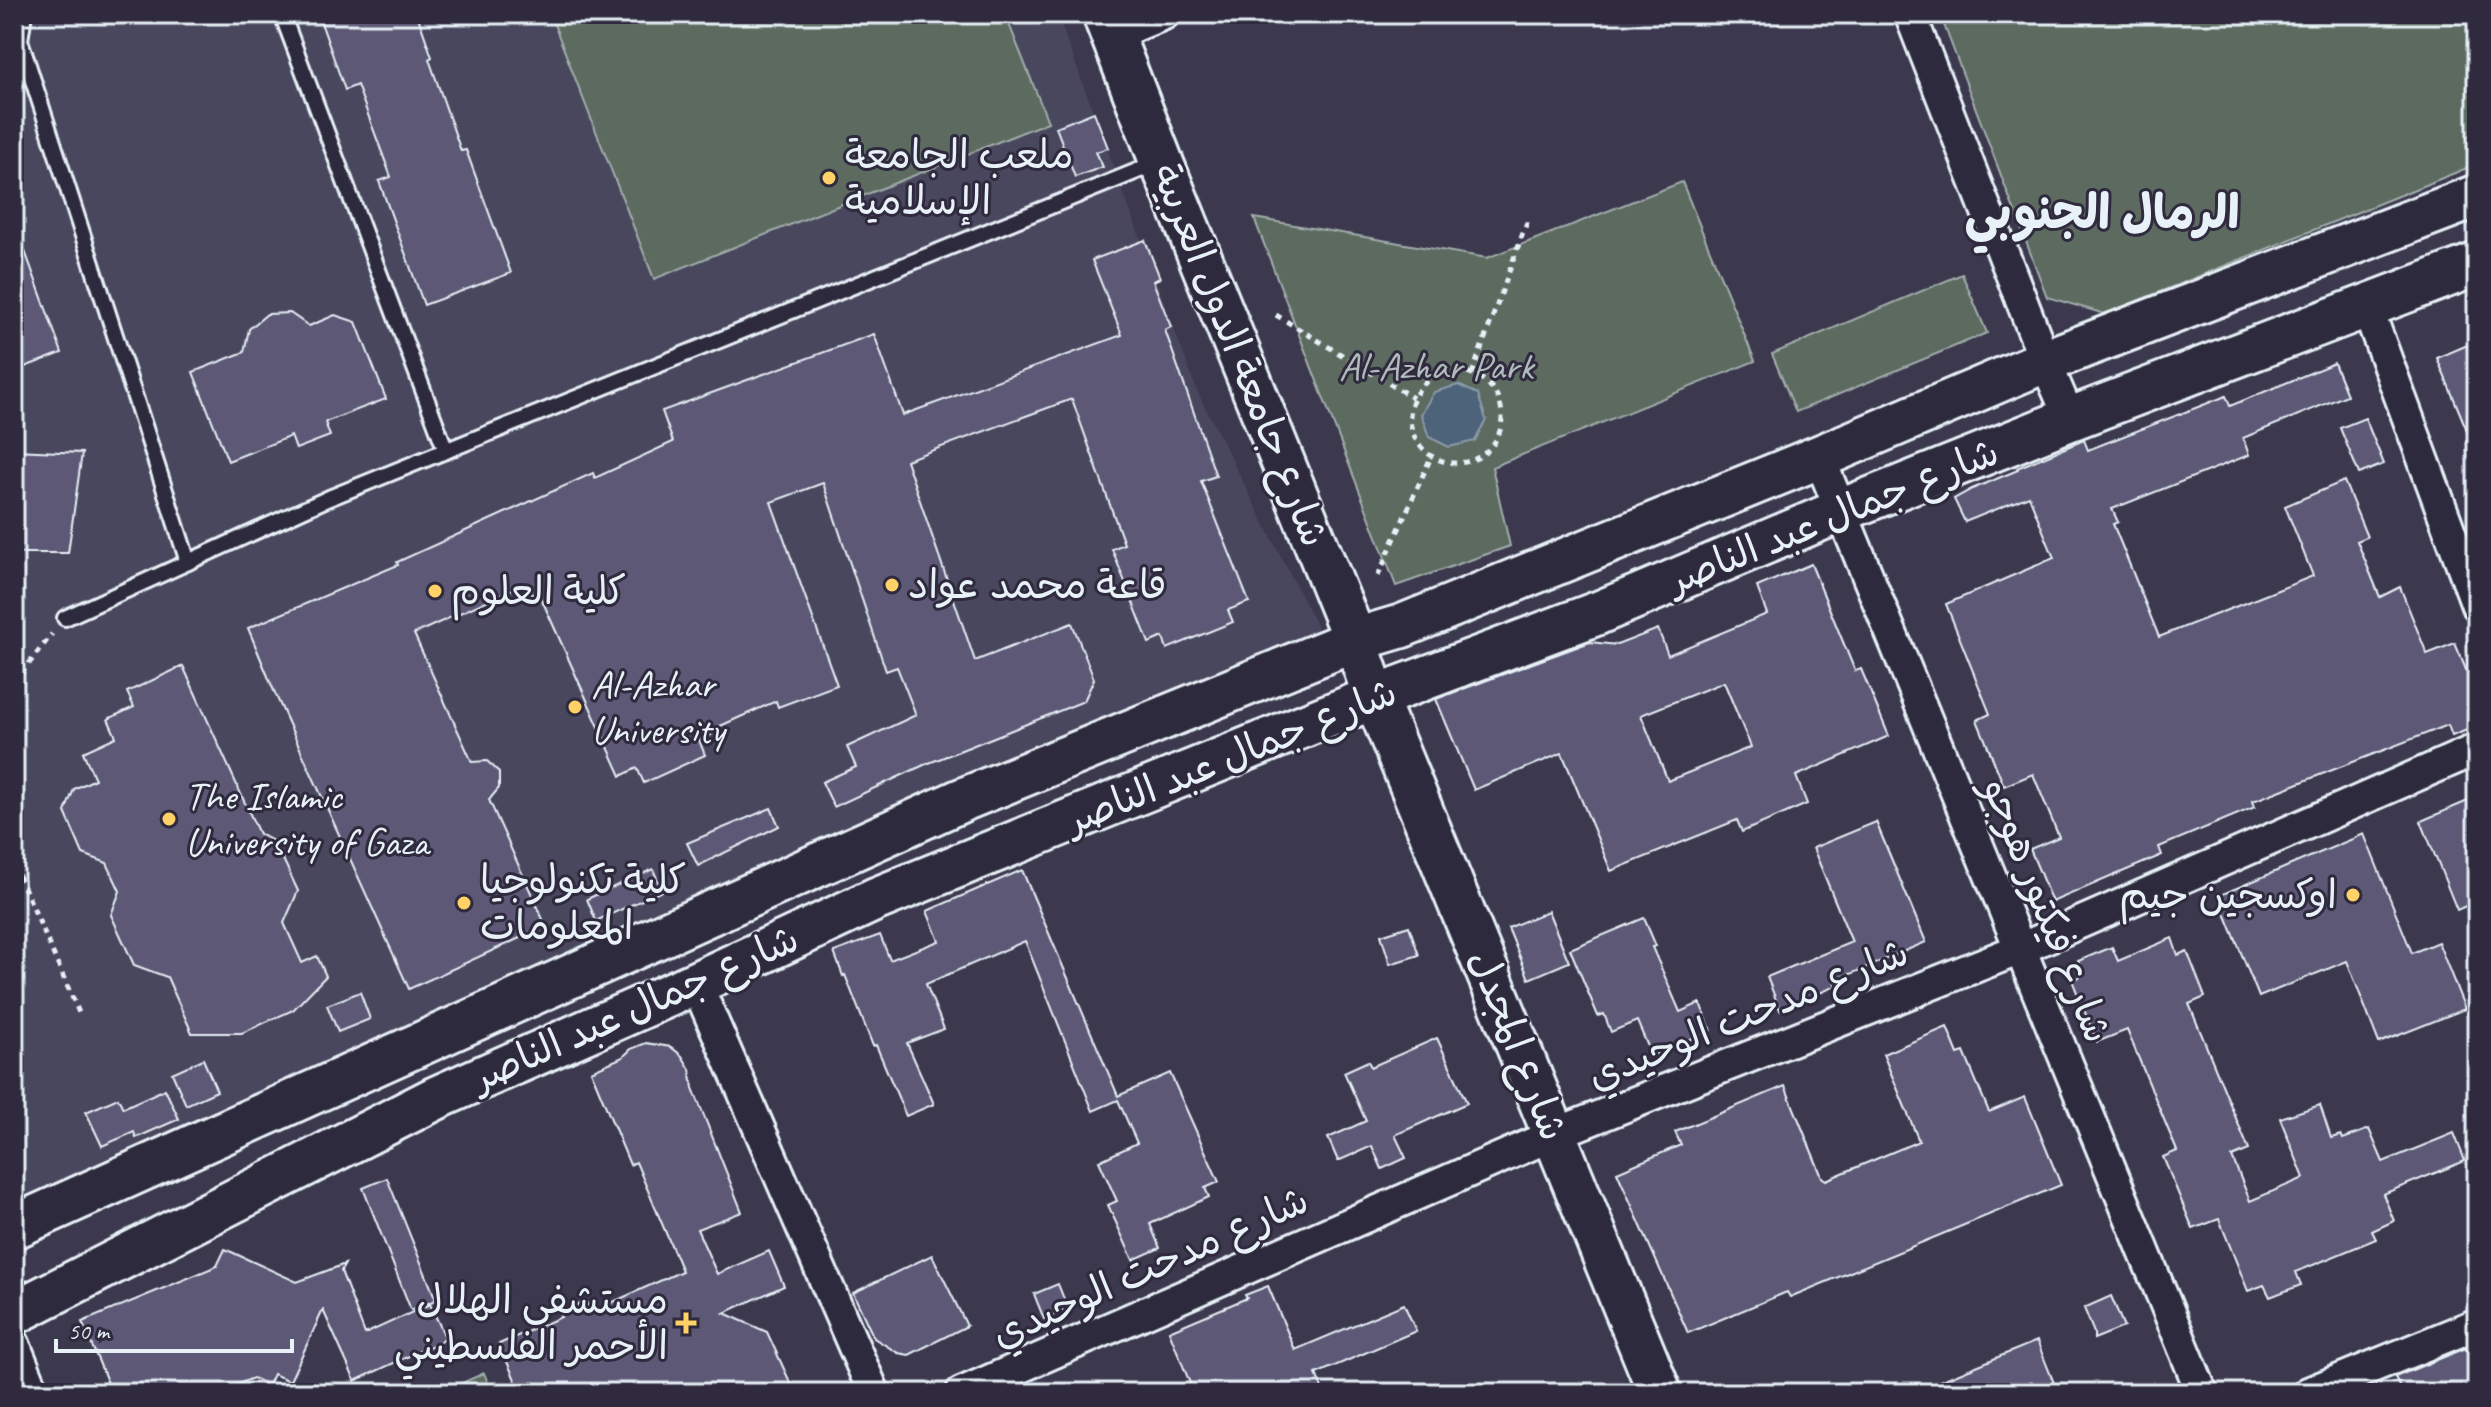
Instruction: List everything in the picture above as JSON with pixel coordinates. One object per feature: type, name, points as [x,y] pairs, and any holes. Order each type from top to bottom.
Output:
[{"type":"main road","name":"شارع جامعة الدول العربية","points":[[1109,25],[1375,697]]},
{"type":"main road","name":"شارع جمال عبد الناصر","points":[[14,1227],[962,800],[1355,640],[1402,626],[1819,457],[2045,361],[2477,196]]},
{"type":"main road","name":"شارع جمال عبد الناصر","points":[[14,1313],[436,1098],[876,899],[1375,697],[1598,613],[2070,419],[2477,264]]},
{"type":"main road","name":"شارع المجدل","points":[[1375,697],[1660,1393]]},
{"type":"street","points":[[1109,25],[1164,14]]},
{"type":"street","points":[[1910,14],[2070,419]]},
{"type":"street","points":[[2367,307],[2477,605]]},
{"type":"street","name":"شارع فيكتور هوجو","points":[[1819,457],[2202,1393]]},
{"type":"street","name":"شارع مدحت الوحيدي","points":[[961,1393],[1555,1134],[2020,949],[2477,749]]},
{"type":"street","points":[[696,983],[874,1393]]},
{"type":"street","points":[[2308,1393],[2477,1324]]},
{"type":"street","points":[[14,1344],[34,1393]]},
{"type":"lane","points":[[24,14],[20,40],[188,562]]},
{"type":"lane","points":[[282,14],[446,451]]},
{"type":"lane","points":[[65,618],[329,498],[1161,161]]},
{"type":"path","points":[[1472,374],[1527,222]]},
{"type":"path","points":[[1276,315],[1413,398]]},
{"type":"path","points":[[1450,371],[1472,374],[1493,389],[1500,403],[1502,419],[1499,435],[1478,458],[1462,463],[1446,463],[1431,457],[1413,438],[1409,411],[1413,398],[1422,385],[1435,375],[1450,371]]},
{"type":"path","points":[[1378,576],[1431,457]]},
{"type":"path","points":[[14,683],[65,618]]},
{"type":"path","points":[[14,864],[80,1015]]},
{"type":"shaded area","points":[[14,14],[1057,14],[1198,393],[1321,635],[14,1216]]},
{"type":"green space","name":"ملعب الجامعة الإسلامية","points":[[550,14],[1005,14],[1048,122],[654,279]]},
{"type":"green space","points":[[1940,14],[2477,14],[2477,164],[2105,314],[2047,297]]},
{"type":"green space","name":"Al-Azhar Park","points":[[1682,182],[1755,361],[1492,467],[1510,546],[1396,586],[1254,218],[1487,258]]},
{"type":"green space","points":[[1962,274],[1987,333],[1796,412],[1772,354]]},
{"type":"green space","points":[[484,1373],[492,1393],[440,1393]]},
{"type":"water","points":[[1458,385],[1478,394],[1486,420],[1475,441],[1449,447],[1429,437],[1421,414],[1434,392]]},
{"type":"building","points":[[318,14],[417,14],[461,151],[466,150],[511,273],[424,305],[379,181],[391,177],[357,85],[345,90]]},
{"type":"building","points":[[1094,112],[1108,148],[1096,152],[1103,167],[1075,177],[1056,127]]},
{"type":"building","points":[[17,229],[62,353],[14,371],[14,230]]},
{"type":"building","points":[[1145,240],[1160,278],[1153,281],[1171,327],[1165,330],[1216,476],[1201,481],[1249,602],[1228,610],[1233,622],[1167,649],[1163,637],[1149,643],[1112,549],[1124,544],[1072,399],[906,460],[975,661],[1072,623],[1094,679],[1084,701],[924,765],[834,807],[822,782],[856,767],[847,747],[916,715],[897,667],[886,671],[823,483],[771,502],[837,685],[778,707],[776,701],[709,731],[711,735],[699,740],[705,755],[644,783],[637,768],[621,776],[542,600],[519,586],[414,634],[472,762],[487,761],[499,772],[499,788],[489,800],[546,926],[409,989],[248,628],[398,565],[397,562],[593,473],[595,478],[673,442],[662,411],[874,334],[903,415],[1122,335],[1092,260]]},
{"type":"building","points":[[290,313],[309,326],[335,315],[356,322],[386,399],[325,422],[330,436],[296,449],[291,436],[228,461],[193,372],[244,352],[249,329],[267,314]]},
{"type":"building","points":[[2477,341],[2477,452],[2476,452],[2437,358]]},
{"type":"building","points":[[2334,363],[2347,395],[2243,438],[2249,455],[2112,509],[2118,522],[2113,524],[2159,637],[2313,576],[2285,506],[2344,481],[2367,537],[2357,541],[2380,597],[2400,587],[2427,654],[2455,643],[2477,696],[2477,726],[2452,736],[2448,725],[2253,801],[2255,807],[2159,847],[2162,855],[2052,902],[2030,849],[2059,837],[2033,774],[2004,786],[1977,720],[1990,714],[1946,604],[2054,558],[2029,496],[1965,522],[1954,499],[2084,440],[2088,450],[2226,396],[2230,406]]},
{"type":"building","points":[[2365,418],[2384,464],[2359,474],[2340,428]]},
{"type":"building","points":[[14,450],[82,453],[68,553],[14,553]]},
{"type":"building","points":[[1811,564],[1855,671],[1861,669],[1889,736],[1796,776],[1807,804],[1742,832],[1737,820],[1611,871],[1562,753],[1474,790],[1436,699],[1590,642],[1617,645],[1658,629],[1668,655],[1767,614],[1757,587]],"holes":[[[1724,682],[1751,747],[1668,781],[1641,715]]]},
{"type":"building","points":[[183,666],[259,834],[275,842],[298,891],[284,923],[302,963],[317,956],[326,976],[293,1010],[242,1033],[192,1033],[167,977],[134,965],[111,915],[120,891],[107,863],[83,854],[65,812],[74,789],[95,779],[83,752],[116,737],[108,719],[134,707],[127,692]]},
{"type":"building","points":[[2477,797],[2477,901],[2457,910],[2421,821]]},
{"type":"building","points":[[771,808],[779,826],[698,866],[687,843]]},
{"type":"building","points":[[1876,822],[1926,942],[1834,981],[1836,986],[1780,1010],[1767,977],[1852,942],[1813,848]]},
{"type":"building","points":[[2364,834],[2412,953],[2438,942],[2465,1009],[2379,1043],[2347,961],[2259,997],[2218,896]]},
{"type":"building","points":[[653,869],[662,891],[596,921],[587,899]]},
{"type":"building","points":[[1022,870],[1118,1096],[1170,1073],[1219,1182],[1205,1188],[1209,1197],[1150,1224],[1160,1248],[1133,1260],[1108,1205],[1117,1201],[1099,1161],[1137,1143],[1118,1100],[1093,1111],[1025,941],[926,984],[944,1029],[907,1043],[934,1104],[906,1116],[834,952],[880,935],[890,960],[939,941],[927,911]]},
{"type":"building","points":[[1548,911],[1569,962],[1529,979],[1508,928]]},
{"type":"building","points":[[1644,918],[1656,946],[1652,947],[1680,1012],[1700,1003],[1711,1030],[1652,1056],[1637,1021],[1611,1032],[1604,1014],[1598,1016],[1570,949]]},
{"type":"building","points":[[1409,926],[1419,955],[1390,964],[1381,935]]},
{"type":"building","points":[[2172,938],[2178,955],[2187,951],[2205,997],[2189,1004],[2249,1150],[2232,1157],[2250,1201],[2304,1178],[2280,1118],[2320,1105],[2331,1138],[2341,1135],[2343,1139],[2369,1129],[2383,1162],[2454,1133],[2465,1161],[2383,1194],[2394,1221],[2372,1231],[2376,1239],[2296,1272],[2301,1285],[2270,1297],[2264,1285],[2248,1291],[2219,1219],[2193,1229],[2163,1157],[2177,1151],[2127,1030],[2097,1042],[2072,980],[2084,975],[2078,961],[2112,947],[2118,961]]},
{"type":"building","points":[[360,992],[370,1019],[338,1032],[327,1005]]},
{"type":"building","points":[[1947,1027],[1958,1054],[1964,1052],[1989,1112],[2025,1097],[2061,1185],[1790,1297],[1787,1292],[1688,1333],[1617,1172],[1681,1145],[1675,1132],[1785,1086],[1822,1177],[1826,1180],[1919,1141],[1883,1054]]},
{"type":"building","points":[[1437,1038],[1467,1103],[1395,1135],[1406,1158],[1382,1169],[1372,1146],[1338,1161],[1328,1138],[1366,1121],[1344,1072],[1368,1061],[1371,1067]]},
{"type":"building","points":[[646,1043],[671,1047],[682,1056],[690,1069],[693,1088],[742,1212],[697,1229],[717,1274],[769,1251],[784,1286],[724,1313],[767,1332],[795,1393],[521,1393],[499,1344],[561,1317],[559,1313],[586,1301],[591,1312],[682,1271],[636,1162],[630,1165],[591,1071]]},
{"type":"building","points":[[203,1059],[217,1091],[186,1105],[172,1073]]},
{"type":"building","points":[[165,1089],[179,1119],[136,1138],[134,1132],[102,1146],[86,1112],[118,1098],[123,1108]]},
{"type":"building","points":[[387,1178],[436,1300],[411,1310],[363,1188]]},
{"type":"building","points":[[225,1249],[297,1282],[345,1264],[341,1271],[365,1334],[430,1304],[446,1339],[355,1381],[323,1310],[290,1381],[273,1374],[268,1385],[253,1378],[216,1393],[112,1393],[82,1322],[217,1266]]},
{"type":"building","points":[[932,1255],[967,1326],[909,1355],[898,1353],[874,1338],[853,1293]]},
{"type":"building","points":[[1058,1284],[1068,1309],[1044,1319],[1034,1294]]},
{"type":"building","points":[[1268,1286],[1295,1350],[1404,1304],[1416,1331],[1316,1374],[1324,1393],[1194,1393],[1169,1331]]},
{"type":"building","points":[[2111,1296],[2124,1327],[2094,1339],[2084,1308]]},
{"type":"building","points":[[2037,1341],[2058,1393],[1913,1393],[1913,1392]]},
{"type":"building","points":[[2466,1348],[2477,1374],[2477,1393],[2402,1393],[2395,1377]]},
{"type":"place","name":"ملعب الجامعة الإسلامية","points":[[829,178]]},
{"type":"place","name":"قاعة محمد عواد","points":[[892,585]]},
{"type":"place","name":"كلية العلوم","points":[[435,591]]},
{"type":"place","name":"Al-Azhar University","points":[[575,707]]},
{"type":"place","name":"The Islamic University of Gaza","points":[[169,819]]},
{"type":"place","name":"اوكسجين جيم","points":[[2353,895]]},
{"type":"place","name":"كلية تكنولوجيا المعلومات","points":[[464,903]]},
{"type":"place","name":"مستشفى الهلال الأحمر الفلسطيني","points":[[686,1323]]},
{"type":"district","name":"الرمال الجنوبي","points":[[2102,212]]}]
